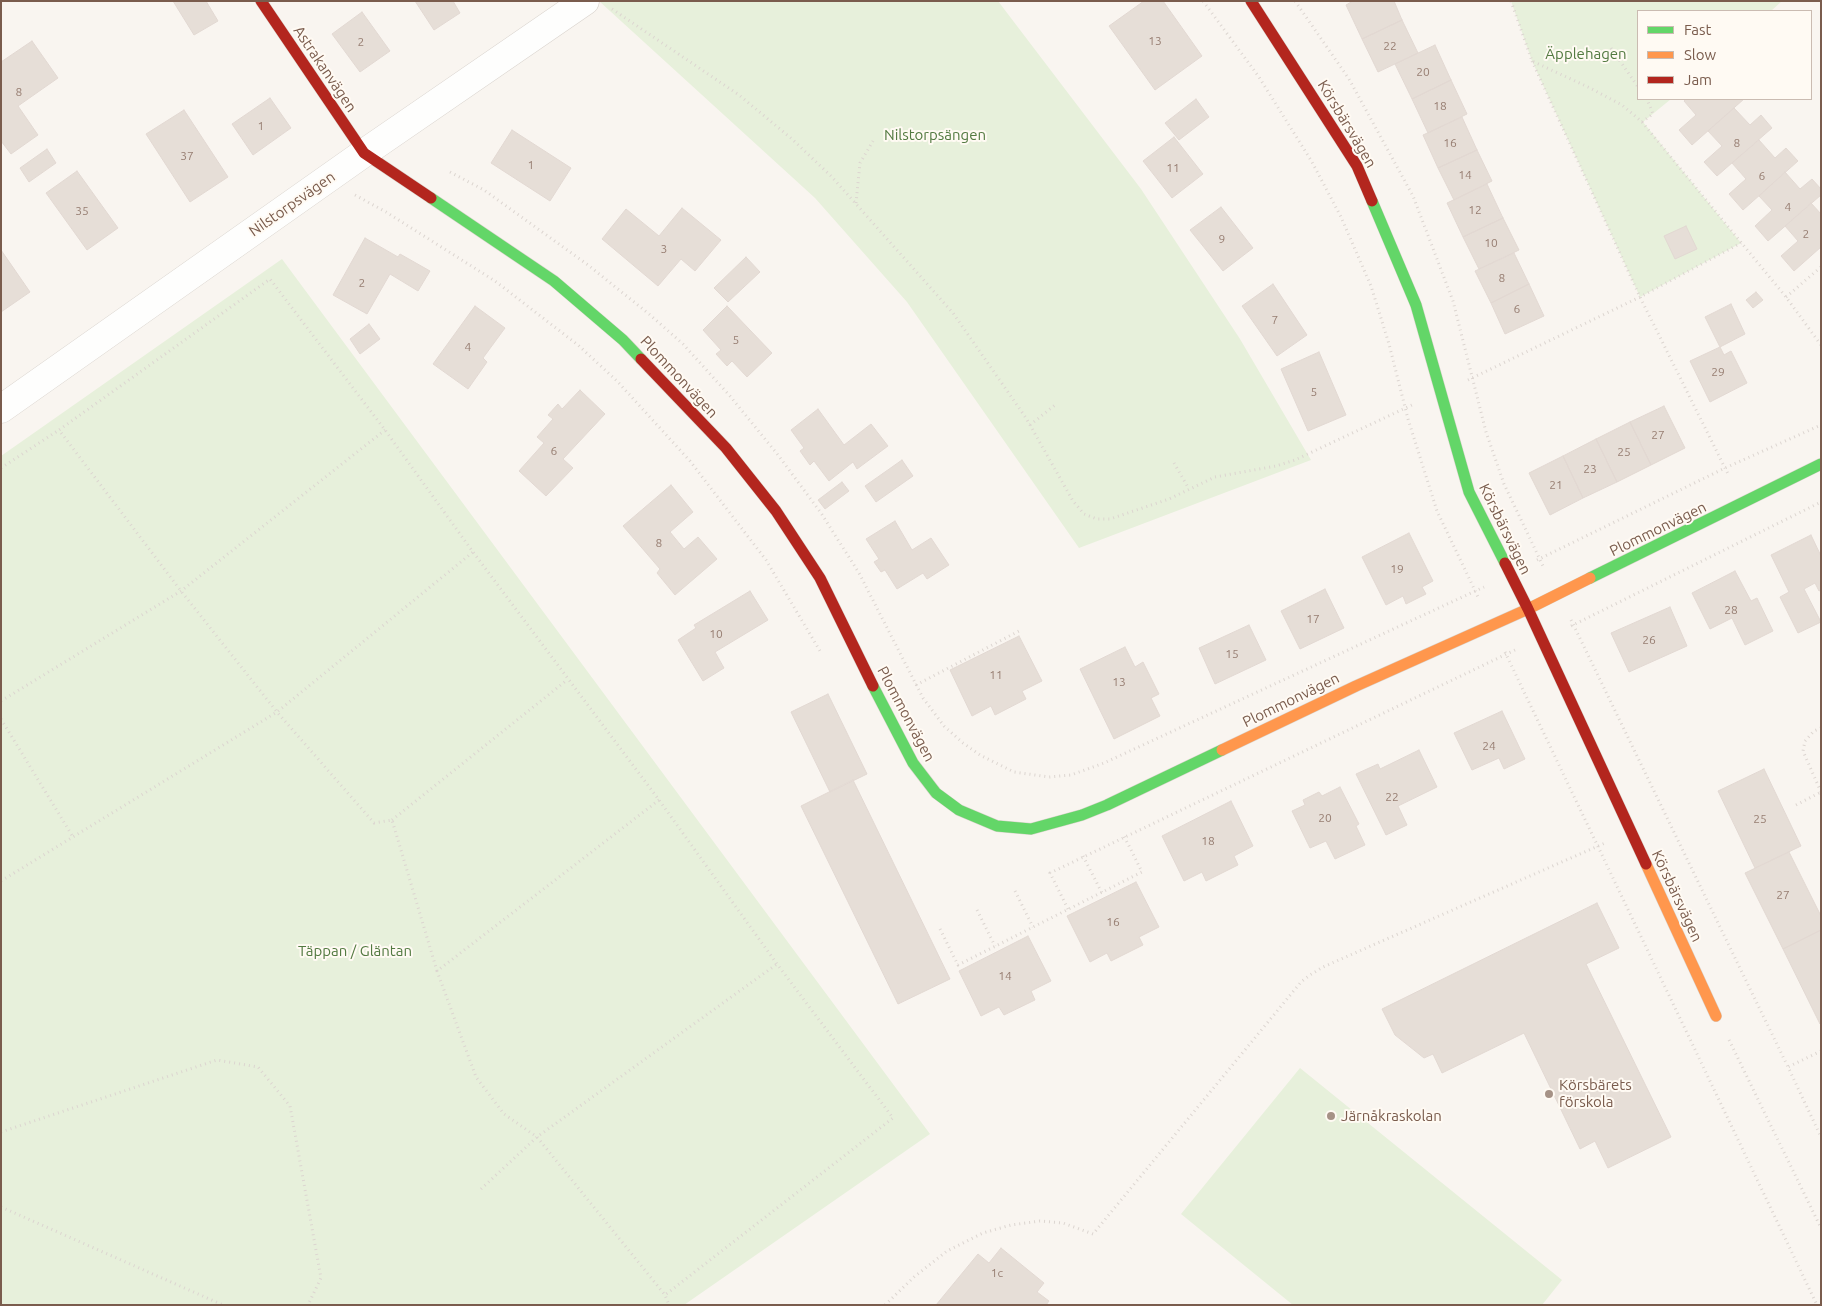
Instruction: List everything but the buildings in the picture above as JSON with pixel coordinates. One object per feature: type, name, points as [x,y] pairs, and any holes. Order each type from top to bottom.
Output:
[{"type":"street","name":"Astrakanvägen","points":[[261,1],[364,153]]},
{"type":"street","name":"Körsbärsvägen","points":[[1251,1],[1358,166],[1416,305],[1469,492],[1528,609],[1716,1016]]},
{"type":"street","name":"Nilstorpsvägen","points":[[1,408],[364,153],[597,4]]},
{"type":"street","name":"Plommonvägen","points":[[364,153],[554,281],[623,340],[726,448],[776,511],[820,578],[913,764],[936,793],[959,810],[997,826],[1019,830],[1031,828],[1107,806],[1356,686],[1558,595],[1821,464]]},
{"type":"path","points":[[1203,1],[1259,77],[1312,162],[1341,217],[1371,286],[1389,344],[1405,408],[1437,511],[1817,1305]]},
{"type":"path","points":[[1295,1],[1349,79],[1413,196],[1453,301],[1486,432],[1504,484],[1821,1137]]},
{"type":"path","points":[[1510,1],[1532,61],[1640,297],[1742,504]]},
{"type":"path","points":[[597,4],[739,95],[792,139],[832,177],[953,313],[1030,425],[1073,501],[1084,514],[1097,519],[1110,519],[1169,499],[1215,477],[1276,466],[1295,460],[1405,408]]},
{"type":"path","points":[[1612,48],[1637,86]]},
{"type":"path","points":[[1532,61],[1613,100],[1642,122],[1786,298],[1821,345]]},
{"type":"path","points":[[1642,122],[1653,114],[1647,100]]},
{"type":"path","points":[[856,204],[860,163],[873,142]]},
{"type":"path","points":[[449,172],[484,190],[588,265],[683,344],[730,396],[778,455],[821,513],[859,573],[923,698],[950,732],[998,766],[1031,776],[1071,775],[1104,763],[1474,591],[1725,468],[1821,425]]},
{"type":"path","points":[[318,185],[351,193],[463,259],[495,281],[578,345],[617,381],[690,461],[766,560],[824,657]]},
{"type":"path","points":[[1472,378],[1640,297],[1741,242]]},
{"type":"path","points":[[1786,298],[1821,267]]},
{"type":"path","points":[[1,468],[59,430],[270,278],[385,430],[567,680],[659,800],[777,964],[893,1118],[665,1296]]},
{"type":"path","points":[[1030,425],[1055,405]]},
{"type":"path","points":[[59,430],[181,591],[277,712],[374,823],[392,820],[567,680]]},
{"type":"path","points":[[1,701],[181,591],[385,430]]},
{"type":"path","points":[[1174,463],[1189,490]]},
{"type":"path","points":[[1068,910],[1050,873],[1506,654],[1573,625],[1821,502]]},
{"type":"path","points":[[1,881],[277,712],[473,552]]},
{"type":"path","points":[[916,686],[1019,631]]},
{"type":"path","points":[[1,720],[72,837]]},
{"type":"path","points":[[1796,805],[1821,792],[1802,752],[1805,740],[1814,731],[1821,728]]},
{"type":"path","points":[[437,971],[659,800]]},
{"type":"path","points":[[392,820],[437,971],[476,1077],[504,1114],[538,1138],[665,1296],[668,1305]]},
{"type":"path","points":[[885,1305],[914,1277],[947,1251],[982,1232],[1040,1221],[1062,1223],[1093,1234],[1301,982],[1310,975],[1323,967],[1631,831]]},
{"type":"path","points":[[940,929],[958,965],[1102,893],[1142,872],[1124,836]]},
{"type":"path","points":[[1083,856],[1102,893]]},
{"type":"path","points":[[1015,891],[1033,927]]},
{"type":"path","points":[[978,910],[995,946]]},
{"type":"path","points":[[481,1189],[538,1138],[777,964]]},
{"type":"path","points":[[1716,1016],[1821,1228]]},
{"type":"path","points":[[1788,1067],[1821,1051]]},
{"type":"path","points":[[1,1132],[217,1060],[258,1067],[290,1106],[321,1278],[308,1305]]},
{"type":"path","points":[[1,1207],[223,1305]]},
{"type":"green space","name":"Nilstorpsängen","points":[[599,1],[998,1],[1141,189],[1240,339],[1311,460],[1079,548],[907,302],[815,198]]},
{"type":"green space","name":"Äpplehagen","points":[[1511,1],[1782,1],[1772,10],[1637,10],[1637,100],[1670,100],[1643,122],[1741,243],[1640,297],[1532,61]]},
{"type":"green space","name":"Täppan / Gläntan","points":[[282,259],[930,1134],[684,1305],[1,1305],[1,456]]},
{"type":"green space","points":[[1300,1068],[1562,1280],[1542,1305],[1293,1305],[1181,1214]]},
{"type":"traffic: fast","points":[[431,198],[554,281],[623,340],[641,359]]},
{"type":"traffic: fast","points":[[1372,201],[1416,305],[1469,492],[1505,563]]},
{"type":"traffic: fast","points":[[1590,578],[1821,464]]},
{"type":"traffic: fast","points":[[873,686],[913,763],[936,793],[959,810],[997,826],[1031,829],[1082,815],[1222,750]]},
{"type":"traffic: slow","points":[[1222,750],[1356,686],[1528,609],[1590,578]]},
{"type":"traffic: slow","points":[[1646,864],[1716,1016]]},
{"type":"traffic: jam","points":[[261,1],[364,153],[431,198]]},
{"type":"traffic: jam","points":[[1251,1],[1357,166],[1372,201]]},
{"type":"traffic: jam","points":[[641,359],[726,448],[776,511],[820,578],[873,686]]},
{"type":"traffic: jam","points":[[1505,563],[1646,864]]},
{"type":"place","name":"Körsbärets förskola","points":[[1549,1094]]},
{"type":"place","name":"Järnåkraskolan","points":[[1331,1116]]}]
